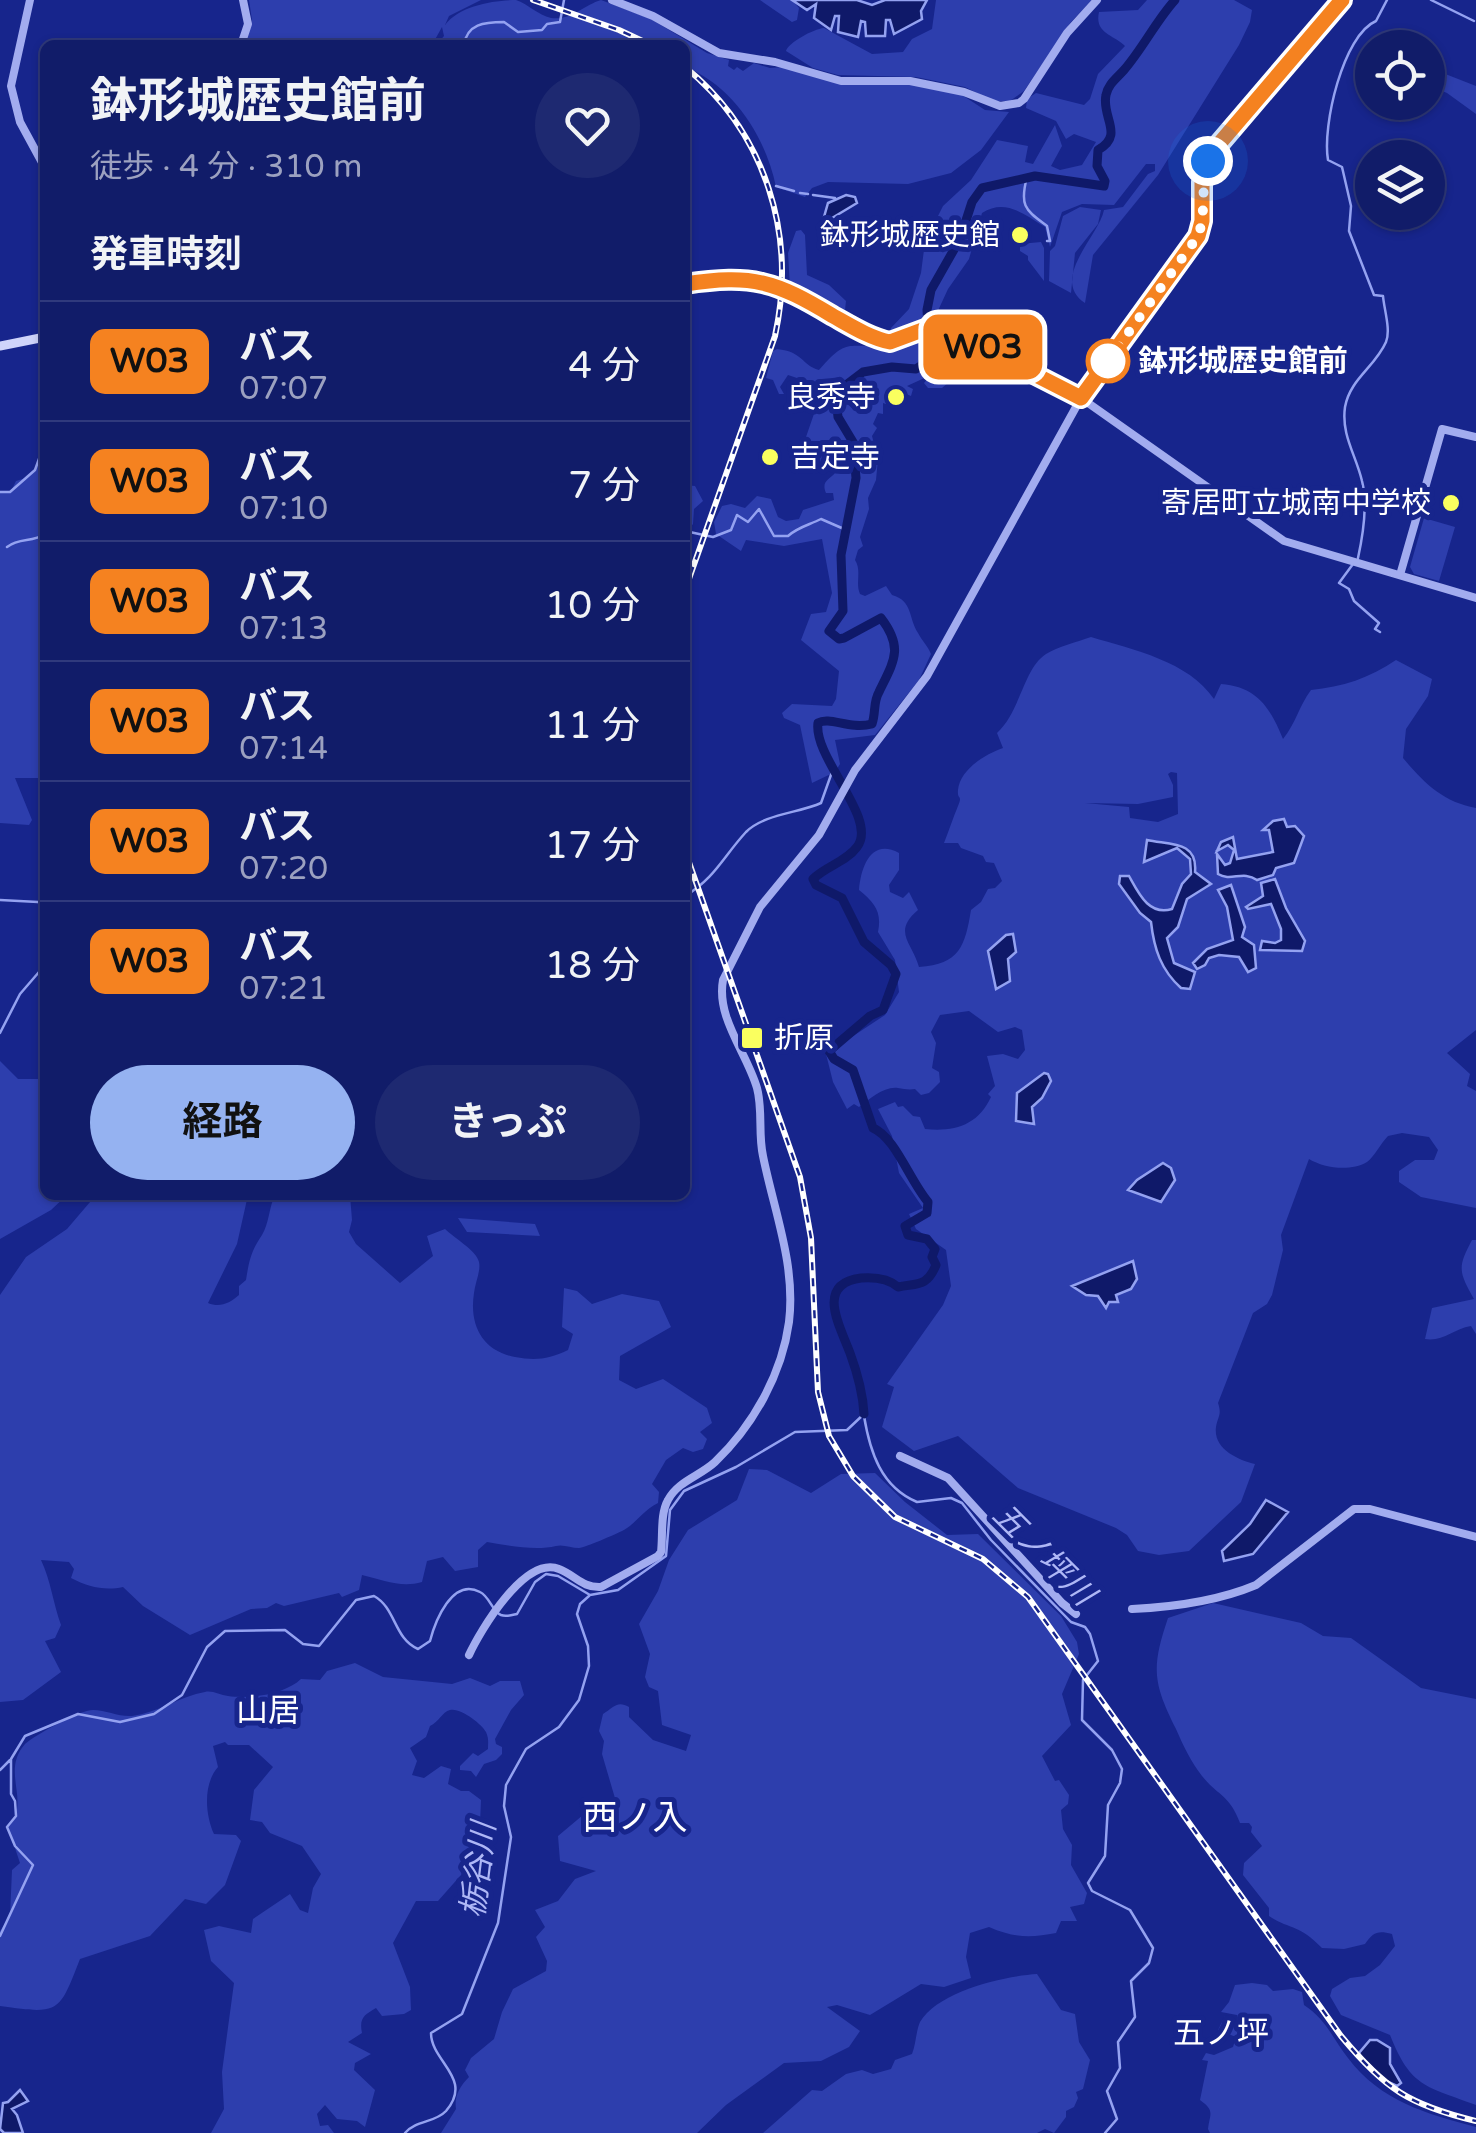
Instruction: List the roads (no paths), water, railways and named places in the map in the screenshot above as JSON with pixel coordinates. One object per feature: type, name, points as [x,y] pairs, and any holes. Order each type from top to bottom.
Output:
[{"type":"main road","points":[[690,283],[734,278],[771,284],[880,340],[894,343],[913,332],[938,326],[1081,398],[1198,236],[1202,182],[1213,151],[1342,0]]},
{"type":"main road","points":[[0,346],[40,338]]},
{"type":"street","points":[[30,0],[11,86],[20,122],[40,159]]},
{"type":"street","points":[[243,0],[248,24],[243,40]]},
{"type":"street","points":[[612,0],[653,16],[719,53],[775,62],[841,81],[887,79],[937,86],[1000,106],[1024,99],[1068,33],[1097,0]]},
{"type":"street","points":[[469,1655],[481,1628],[505,1598],[540,1569],[558,1568],[580,1583],[601,1587],[658,1556],[669,1497],[678,1486],[714,1463],[768,1390],[788,1324],[789,1285],[783,1236],[762,1154],[758,1092],[733,1033],[722,985],[760,907],[819,836],[850,779],[927,676],[1081,398],[1275,536],[1476,598]]},
{"type":"street","points":[[1400,576],[1442,428],[1476,437]]},
{"type":"street","points":[[900,1456],[948,1478],[1076,1614]]},
{"type":"street","points":[[1132,1608],[1239,1593],[1256,1585],[1354,1509],[1370,1509],[1476,1536]]},
{"type":"waterway","points":[[465,40],[473,28],[483,24],[504,22],[518,32],[542,30],[547,24],[560,22],[564,0]]},
{"type":"waterway","points":[[864,1414],[857,1376],[834,1308],[838,1289],[861,1278],[881,1279],[898,1287],[916,1284],[925,1281],[936,1265],[932,1257],[935,1249],[927,1239],[908,1235],[905,1226],[927,1213],[928,1202],[888,1140],[873,1128],[853,1070],[834,1059],[829,1051],[870,1016],[883,1010],[896,974],[864,942],[842,898],[816,885],[813,879],[852,852],[861,835],[853,805],[825,753],[818,723],[872,724],[877,696],[894,655],[892,638],[881,618],[844,638],[839,639],[829,631],[843,611],[841,555],[856,478],[853,442],[838,417],[836,399],[842,388],[863,372],[892,367],[916,369],[922,365],[929,341],[927,310],[931,290],[960,239],[972,202],[982,188],[1035,176],[1104,186],[1097,166],[1098,150],[1111,132],[1105,103],[1107,91],[1175,0]]},
{"type":"waterway","points":[[1358,558],[1365,500],[1347,436],[1345,407],[1352,389],[1386,342],[1388,326],[1383,296],[1374,295],[1349,231],[1351,206],[1342,167],[1328,160],[1327,145],[1332,105],[1345,62],[1387,0]]},
{"type":"waterway","points":[[1431,0],[1474,21]]},
{"type":"waterway","points":[[1027,177],[1024,201],[1029,211],[1047,226],[1047,241]]},
{"type":"waterway","points":[[776,186],[794,191]]},
{"type":"waterway","points":[[800,193],[808,194]]},
{"type":"waterway","points":[[813,195],[835,198]]},
{"type":"waterway","points":[[0,492],[10,492],[35,470],[40,456]]},
{"type":"waterway","points":[[690,532],[713,537],[731,530],[737,515],[748,522],[759,509],[774,536],[788,536],[821,519],[844,529]]},
{"type":"waterway","points":[[7,547],[40,536]]},
{"type":"waterway","points":[[1353,564],[1339,583],[1379,623],[1375,629],[1380,632]]},
{"type":"waterway","points":[[690,892],[753,826],[821,803],[832,772]]},
{"type":"waterway","points":[[0,900],[40,903]]},
{"type":"waterway","points":[[0,1033],[20,994],[40,970]]},
{"type":"waterway","points":[[0,1936],[33,1865],[15,1846],[7,1827],[16,1816],[11,1794],[11,1759],[25,1736],[78,1714],[120,1722],[154,1714],[182,1695],[207,1647],[225,1631],[285,1630],[303,1644],[319,1646],[356,1600],[374,1596],[387,1608],[404,1638],[418,1649],[430,1641],[446,1604],[461,1591],[480,1592],[498,1613],[507,1616],[517,1614],[535,1582],[546,1574],[558,1576],[590,1595],[618,1590],[666,1556],[670,1510],[684,1491],[736,1467],[795,1432],[847,1430],[864,1414]]},
{"type":"waterway","name":"五ノ坪川","points":[[864,1416],[879,1467],[894,1487],[917,1502],[951,1498],[962,1503],[991,1540],[1071,1622],[1085,1627],[1090,1634],[1098,1661],[1083,1680],[1082,1720],[1112,1750],[1122,1769],[1120,1783],[1108,1805],[1105,1856],[1088,1883],[1092,1891],[1130,1910],[1153,1948],[1149,1963],[1131,1981],[1135,2017],[1118,2042],[1120,2068],[1107,2091],[1117,2119],[1105,2133]]},
{"type":"waterway","name":"栃谷川","points":[[405,2133],[442,2115],[453,2099],[454,2079],[437,2053],[431,2033],[462,2014],[498,1923],[511,1837],[504,1806],[506,1785],[526,1749],[559,1727],[579,1700],[589,1666],[588,1646],[577,1614],[580,1604],[589,1596]]},
{"type":"waterway","points":[[0,1770],[10,1760]]},
{"type":"railway","points":[[533,0],[640,40]]},
{"type":"railway","points":[[690,72],[713,93],[755,154],[769,188],[782,261],[775,336],[690,576]]},
{"type":"railway","points":[[690,865],[800,1177],[811,1238],[818,1392],[829,1436],[853,1476],[895,1517],[983,1559],[1028,1597],[1341,2036],[1371,2069],[1400,2092],[1433,2108],[1476,2121]]},
{"type":"place","name":"鉢形城歴史館","points":[[1020,235]]},
{"type":"place","name":"鉢形城歴史館前","points":[[1108,361]]},
{"type":"place","name":"良秀寺","points":[[896,397]]},
{"type":"place","name":"吉定寺","points":[[770,457]]},
{"type":"place","name":"寄居町立城南中学校","points":[[1451,503]]},
{"type":"place","name":"折原","points":[[752,1038]]},
{"type":"district","name":"山居","points":[[268,1710]]},
{"type":"district","name":"西ノ入","points":[[635,1817]]},
{"type":"district","name":"五ノ坪","points":[[1221,2033]]}]
